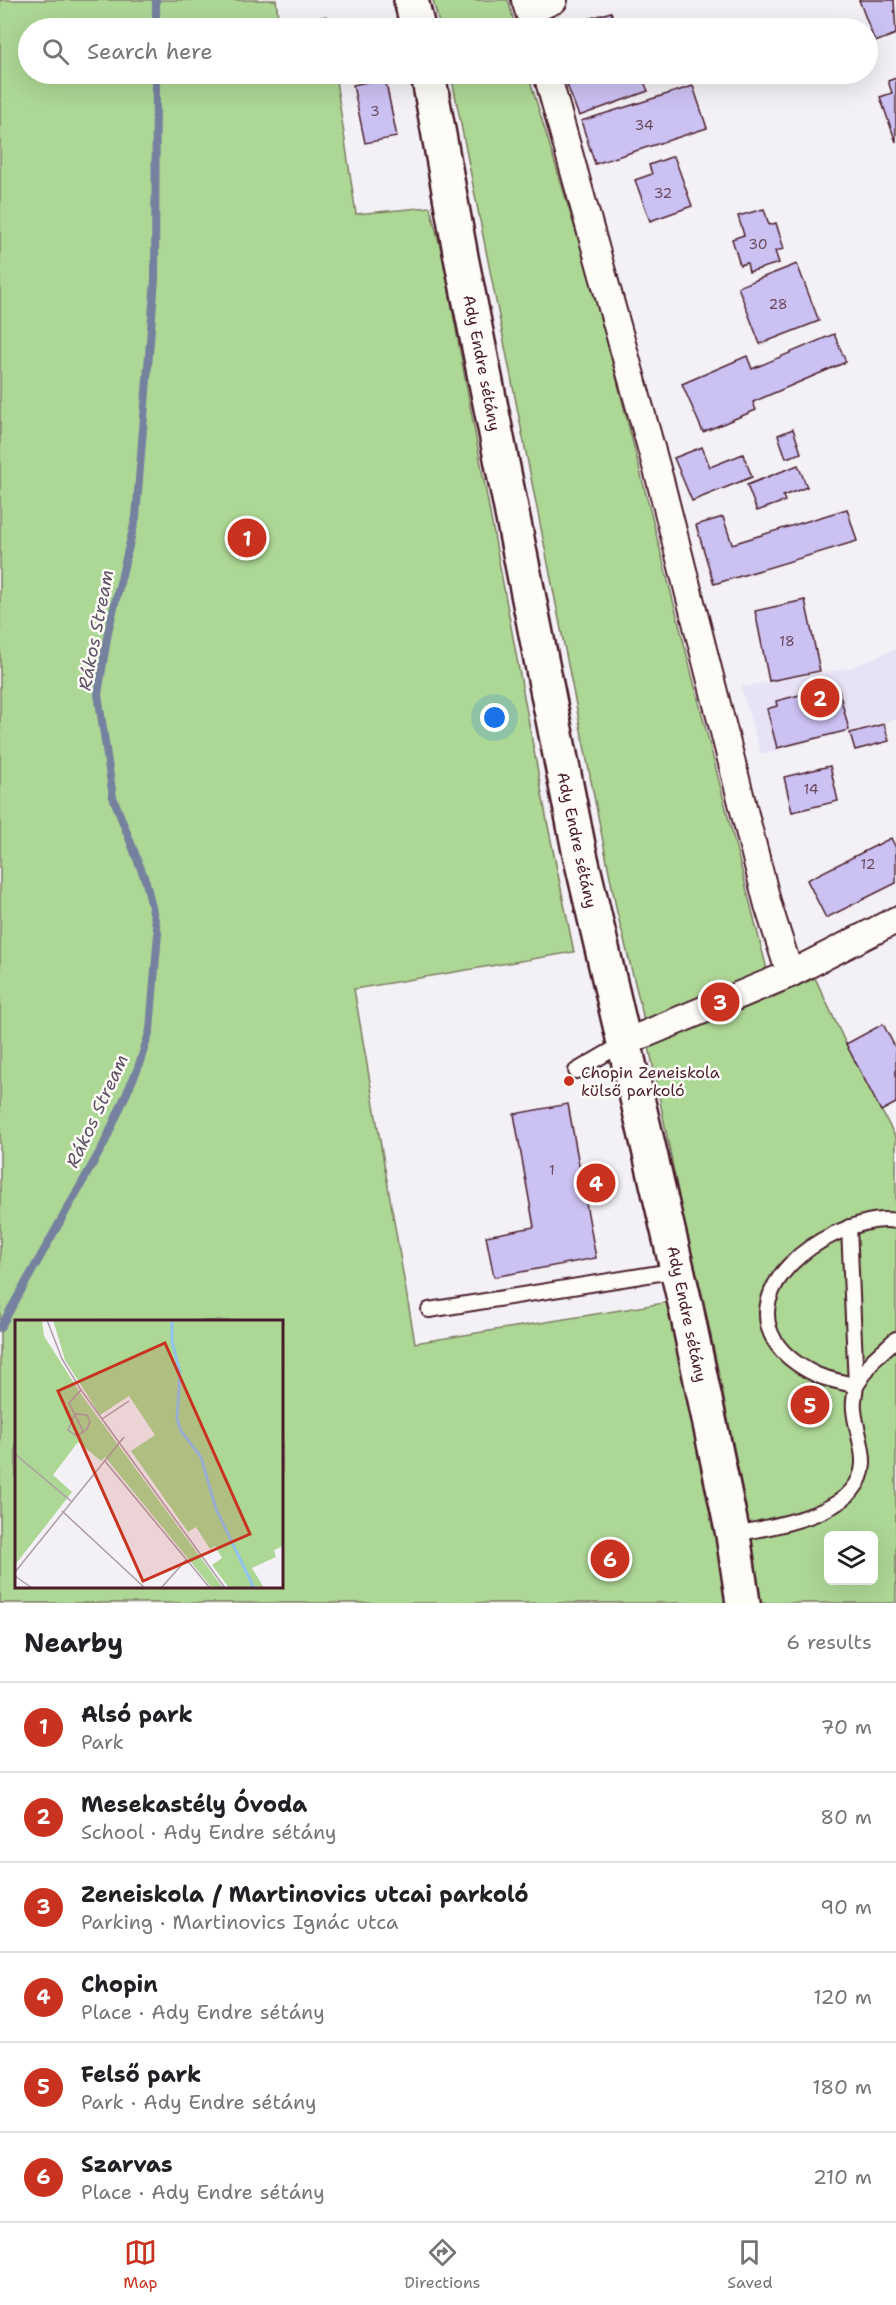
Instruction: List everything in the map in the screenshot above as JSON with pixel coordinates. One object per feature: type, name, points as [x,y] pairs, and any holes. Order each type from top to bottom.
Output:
[{"type":"street","points":[[411,0],[416,18]]},
{"type":"street","points":[[529,13],[554,0]]},
{"type":"street","name":"Ady Endre sétány","points":[[430,84],[461,257],[579,850],[678,1270],[733,1535],[743,1603]]},
{"type":"street","points":[[550,84],[657,469],[768,905],[790,974]]},
{"type":"street","points":[[624,1043],[790,974],[896,920]]},
{"type":"lane","points":[[576,1071],[624,1043]]},
{"type":"lane","points":[[856,1386],[817,1375],[789,1357],[775,1342],[766,1323],[765,1310],[771,1292],[782,1273],[812,1245],[849,1227],[871,1222],[896,1221]]},
{"type":"lane","points":[[733,1535],[808,1517],[841,1501],[857,1485],[863,1464],[854,1407],[856,1386],[849,1227]]},
{"type":"lane","points":[[429,1310],[678,1270]]},
{"type":"lane","points":[[856,1386],[874,1359],[896,1340]]},
{"type":"shaded area","points":[[896,649],[896,719],[761,754],[741,687],[850,668]]},
{"type":"green space","points":[[0,0],[276,0],[278,18],[18,18],[18,84],[336,84],[356,214],[430,207],[442,254],[547,821],[574,952],[354,989],[415,1343],[676,1301],[738,1603],[0,1603]]},
{"type":"green space","points":[[433,0],[508,0],[513,18],[438,18]]},
{"type":"green space","points":[[453,84],[531,84],[596,298],[774,997],[815,978],[846,1044],[896,1138],[896,1603],[760,1603],[746,1507],[704,1302],[686,1232],[642,1011],[617,912]]},
{"type":"building","points":[[859,0],[894,0],[896,34],[878,41],[878,18],[866,18]]},
{"type":"building","points":[[611,12],[613,18],[591,18]]},
{"type":"building","points":[[896,78],[896,142],[880,97],[892,93],[888,81]]},
{"type":"building","points":[[386,84],[397,137],[365,143],[353,85]]},
{"type":"building","points":[[645,84],[648,91],[579,116],[567,85]]},
{"type":"building","points":[[693,86],[707,128],[595,164],[581,121]]},
{"type":"building","points":[[674,156],[692,206],[650,221],[635,180],[652,174],[649,165]]},
{"type":"building","points":[[764,209],[769,225],[776,223],[784,249],[775,251],[779,263],[749,272],[747,263],[740,265],[732,239],[744,235],[738,216]]},
{"type":"building","points":[[797,264],[819,321],[760,344],[738,287]]},
{"type":"building","points":[[834,334],[846,362],[753,402],[756,410],[703,432],[682,384],[747,356],[752,369]]},
{"type":"building","points":[[793,429],[801,453],[786,458],[778,435]]},
{"type":"building","points":[[702,447],[710,467],[743,454],[752,477],[692,501],[674,458]]},
{"type":"building","points":[[798,465],[807,487],[783,496],[785,501],[757,511],[747,485]]},
{"type":"building","points":[[847,509],[857,541],[714,584],[696,525],[723,517],[732,544]]},
{"type":"building","points":[[805,600],[820,671],[769,681],[755,611]]},
{"type":"building","points":[[823,689],[825,694],[839,691],[849,730],[777,748],[767,709],[777,706],[776,701]]},
{"type":"building","points":[[884,724],[889,741],[855,750],[850,733]]},
{"type":"building","points":[[830,766],[838,801],[792,812],[784,777]]},
{"type":"building","points":[[891,838],[896,848],[896,883],[826,918],[807,880]]},
{"type":"building","points":[[883,1024],[896,1049],[896,1103],[881,1111],[846,1044]]},
{"type":"building","points":[[568,1104],[596,1258],[494,1277],[486,1236],[534,1227],[514,1114]]},
{"type":"waterway","name":"Rákos Stream","points":[[156,0],[156,18]]},
{"type":"waterway","name":"Rákos Stream","points":[[0,1328],[104,1144],[138,1068],[150,1030],[158,933],[146,882],[113,797],[98,694],[108,632],[136,517],[155,279],[156,84]]},
{"type":"place","name":"Alsó park","points":[[247,538]]},
{"type":"place","name":"Mesekastély Óvoda","points":[[820,698]]},
{"type":"place","name":"Zeneiskola / Martinovics utcai parkoló","points":[[720,1002]]},
{"type":"place","name":"Chopin Zeneiskola külső parkoló","points":[[569,1081]]},
{"type":"place","name":"Chopin","points":[[596,1183]]},
{"type":"place","name":"Felső park","points":[[810,1405]]},
{"type":"place","name":"Szarvas","points":[[610,1559]]}]
